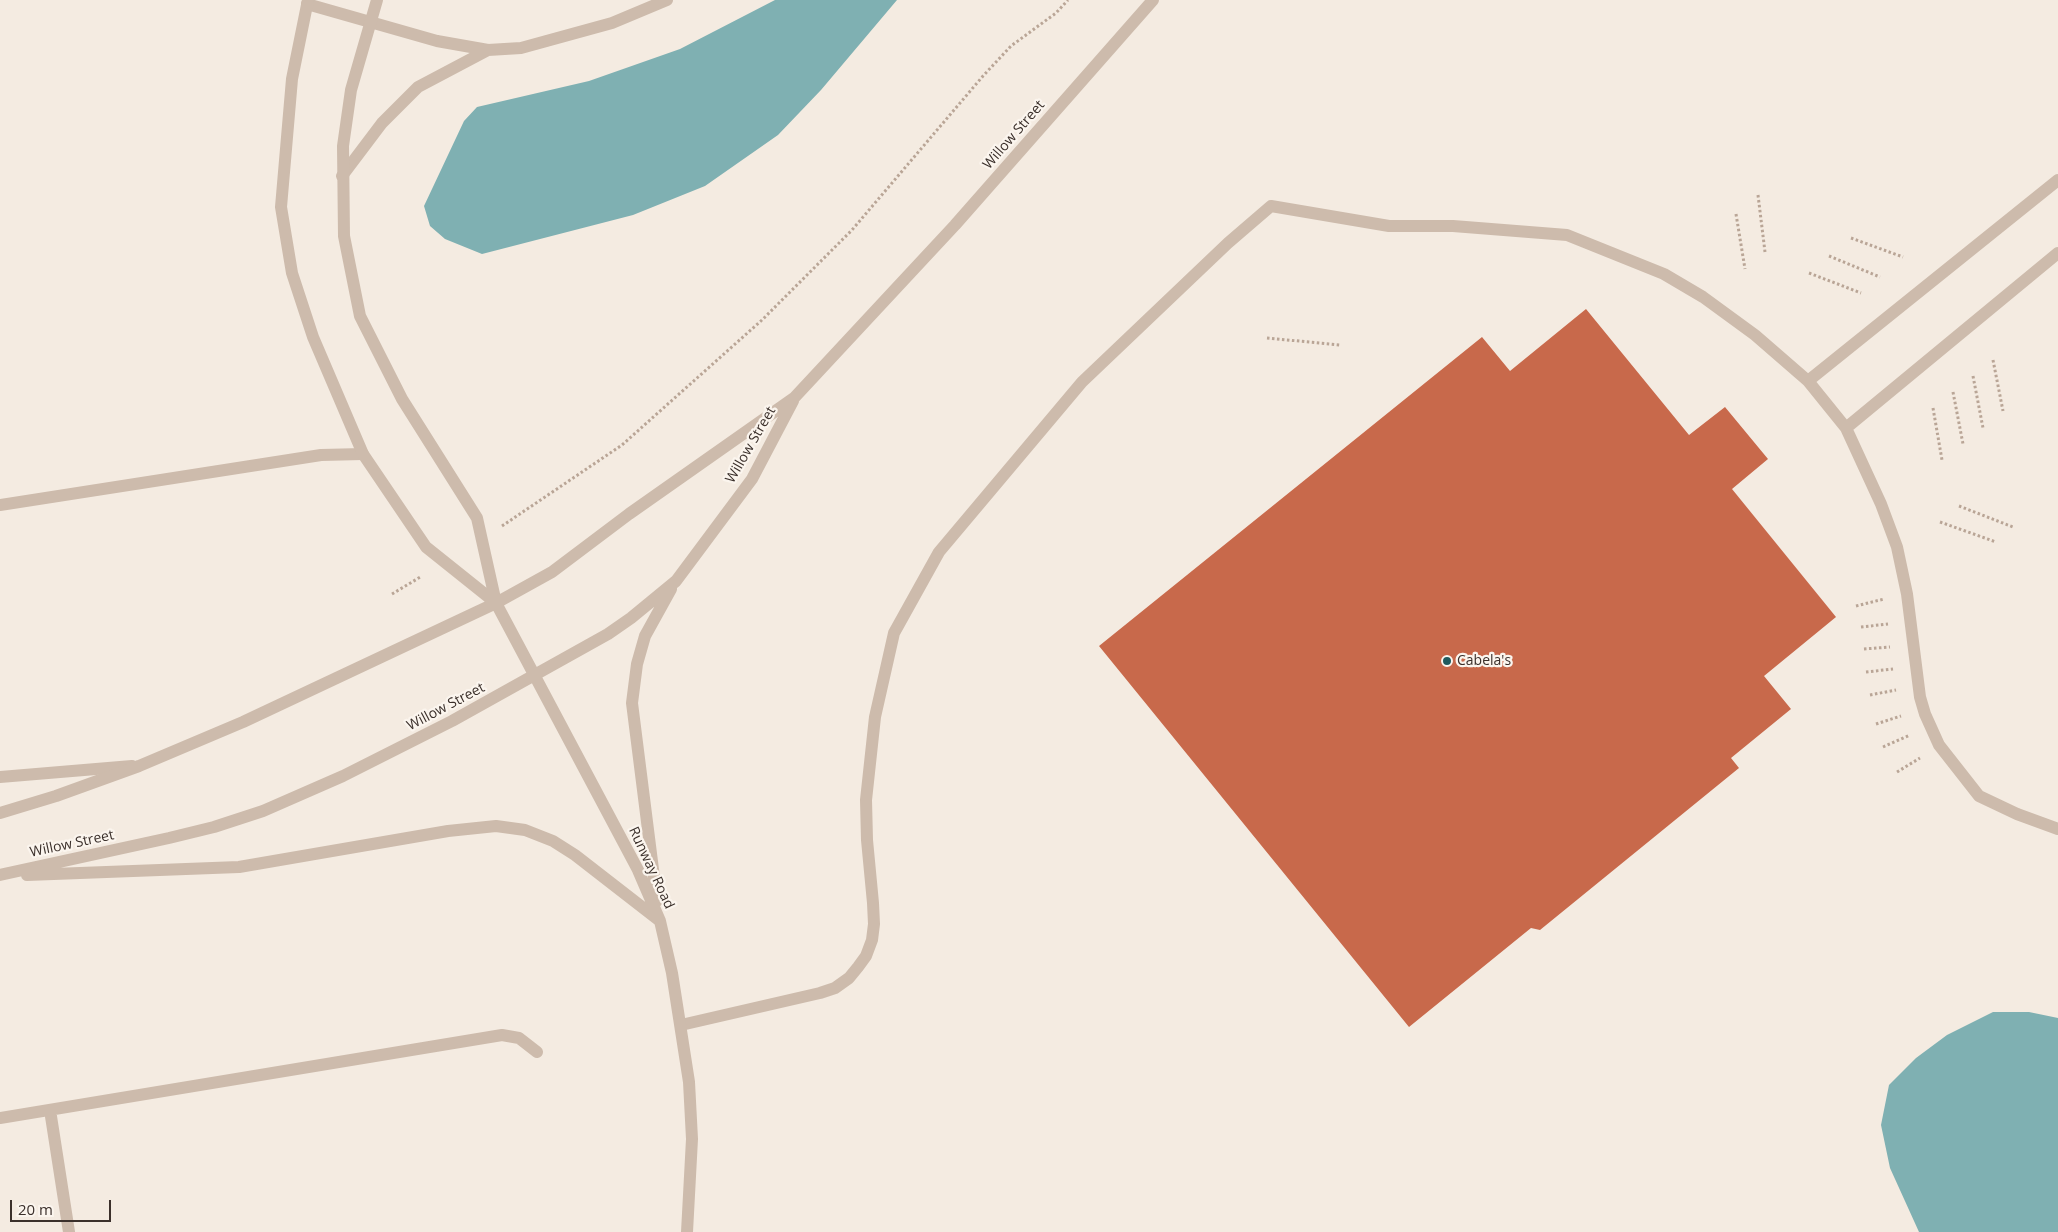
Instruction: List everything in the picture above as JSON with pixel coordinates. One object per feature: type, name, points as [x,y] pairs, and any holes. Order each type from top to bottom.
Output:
[{"type":"street","points":[[377,0],[351,90],[342,146],[344,236],[360,316],[402,400],[477,518],[496,603]]},
{"type":"street","points":[[496,603],[426,547],[363,454],[313,337],[292,273],[281,207],[292,79],[308,2],[437,41],[488,50],[521,48],[612,23],[667,0]]},
{"type":"street","name":"Willow Street","points":[[0,813],[56,796],[139,766],[243,722],[496,603],[552,572],[630,514],[794,398],[955,225],[1153,0]]},
{"type":"street","points":[[342,176],[382,123],[418,87],[488,50]]},
{"type":"street","points":[[1808,381],[2058,180]]},
{"type":"street","points":[[681,1025],[835,988],[849,978],[866,956],[872,940],[874,924],[874,903],[867,840],[866,800],[875,717],[894,633],[938,552],[1082,382],[1228,243],[1271,206],[1389,226],[1453,226],[1566,235],[1664,274],[1703,297],[1746,328],[1808,381],[1846,428],[1881,504],[1896,547],[1910,607],[1920,697],[1925,714],[1939,745],[1979,796],[2017,814],[2058,829]]},
{"type":"street","points":[[1846,428],[2058,253]]},
{"type":"street","name":"Willow Street","points":[[0,875],[169,838],[214,827],[263,811],[351,772],[452,721],[608,634],[631,618],[676,581],[752,479],[794,398]]},
{"type":"street","points":[[0,505],[321,455],[363,454]]},
{"type":"street","points":[[660,921],[632,703],[637,664],[645,636],[676,581]]},
{"type":"street","name":"Runway Road","points":[[496,603],[638,870],[660,921],[672,973],[688,1082],[692,1139],[687,1232]]},
{"type":"street","points":[[0,777],[139,766]]},
{"type":"street","points":[[0,875],[239,867],[448,831],[496,826],[525,830],[553,841],[575,855],[660,921]]},
{"type":"street","points":[[0,1118],[502,1035],[519,1038],[537,1052]]},
{"type":"street","points":[[50,1110],[69,1232]]},
{"type":"path","points":[[508,522],[622,445],[762,320],[852,230],[983,76],[1011,46],[1056,14],[1068,0]]},
{"type":"path","points":[[1758,196],[1765,252]]},
{"type":"path","points":[[1736,214],[1745,269]]},
{"type":"path","points":[[1851,238],[1903,257]]},
{"type":"path","points":[[1829,256],[1880,277]]},
{"type":"path","points":[[1809,273],[1860,293]]},
{"type":"path","points":[[1267,338],[1340,345]]},
{"type":"path","points":[[1993,360],[2003,411]]},
{"type":"path","points":[[1973,376],[1983,428]]},
{"type":"path","points":[[1953,392],[1963,444]]},
{"type":"path","points":[[1933,408],[1942,460]]},
{"type":"path","points":[[1959,506],[2013,527]]},
{"type":"path","points":[[1940,522],[1996,542]]},
{"type":"water","points":[[775,0],[897,0],[821,90],[778,135],[705,186],[633,215],[482,254],[445,239],[430,226],[424,206],[464,121],[477,107],[589,81],[680,49]]},
{"type":"water","points":[[1993,1012],[2029,1012],[2058,1018],[2058,1232],[1919,1232],[1890,1168],[1881,1125],[1889,1085],[1916,1058],[1947,1035]]},
{"type":"building","name":"Cabela's","points":[[1586,309],[1689,435],[1725,407],[1768,459],[1732,489],[1836,617],[1764,676],[1791,709],[1731,758],[1739,768],[1540,930],[1531,928],[1409,1027],[1099,646],[1482,337],[1510,371]]},
{"type":"place","name":"Cabela's","points":[[1447,661]]}]
